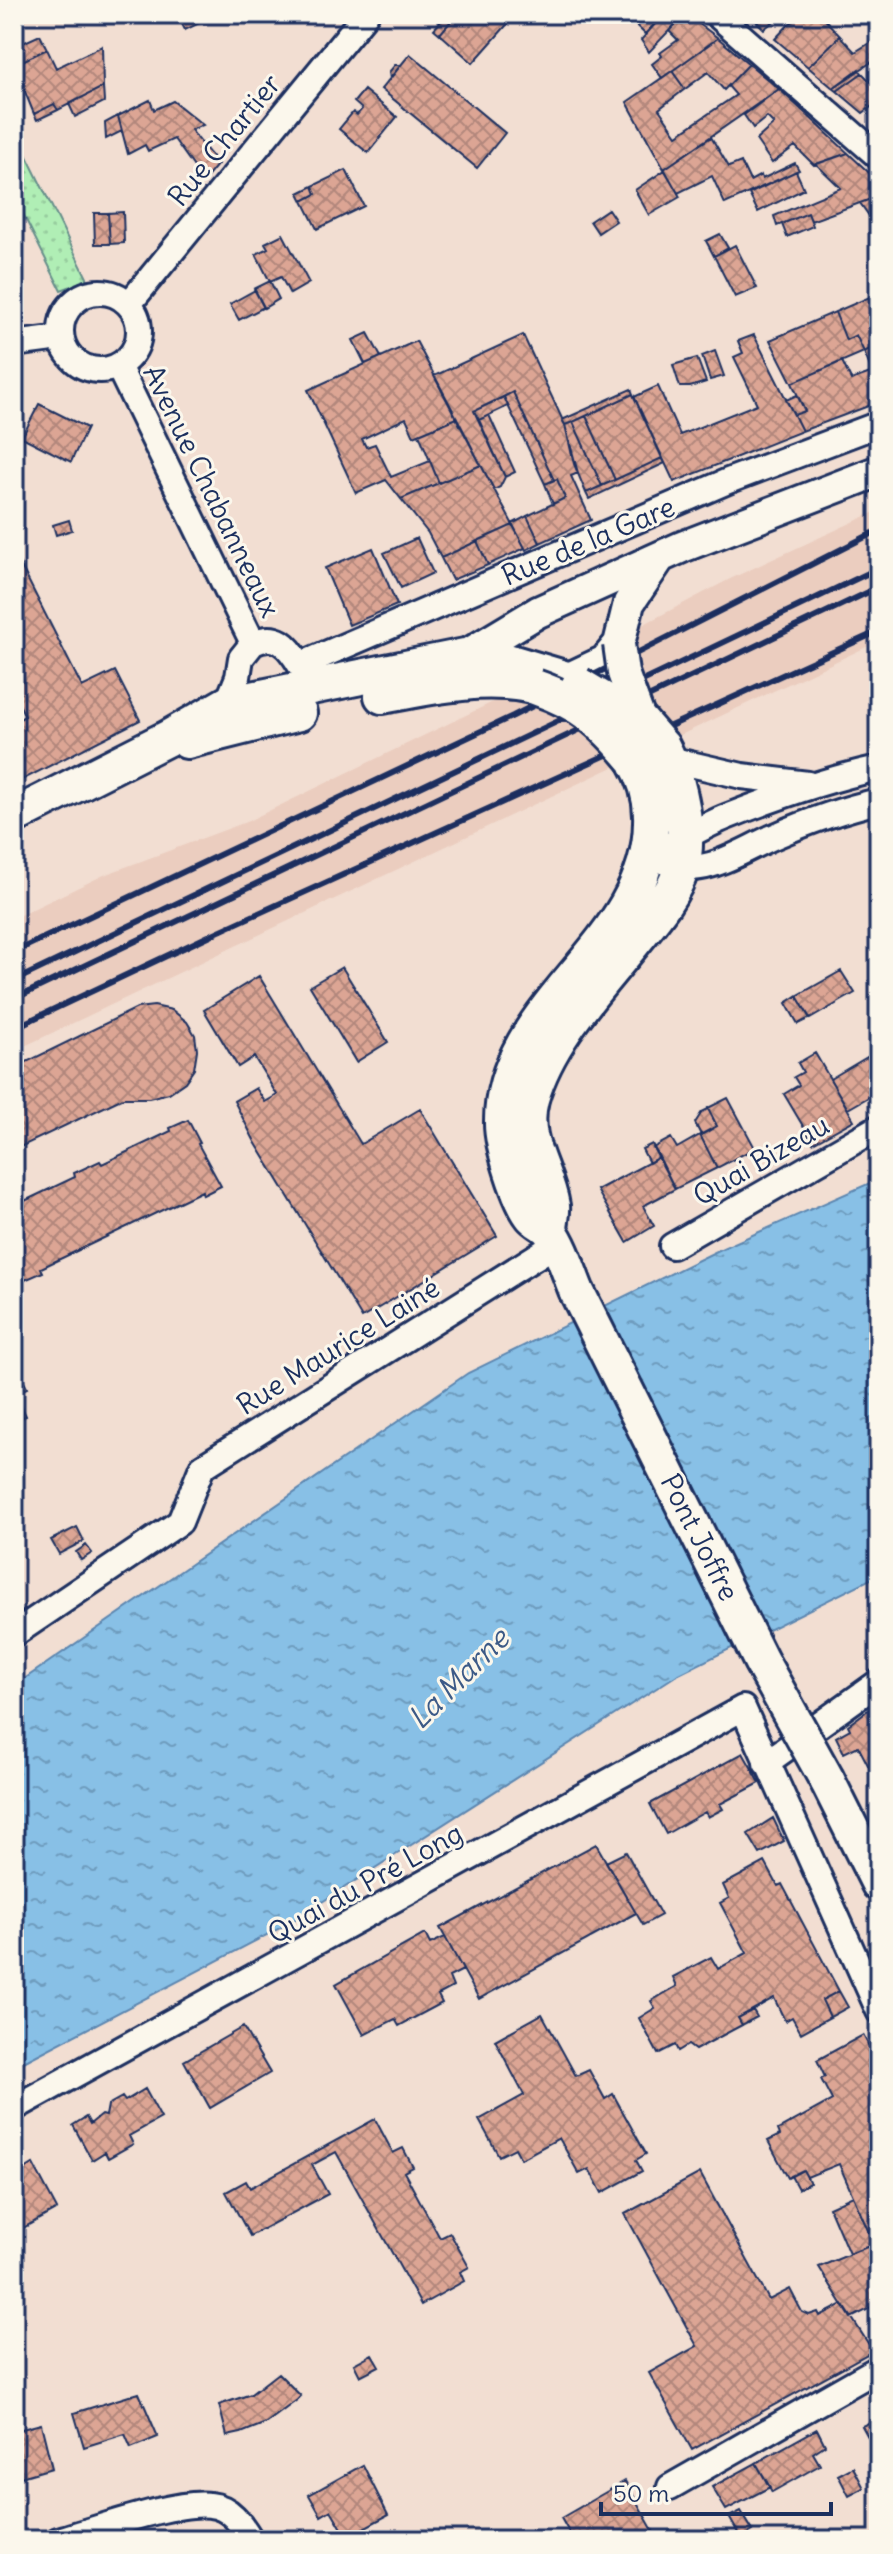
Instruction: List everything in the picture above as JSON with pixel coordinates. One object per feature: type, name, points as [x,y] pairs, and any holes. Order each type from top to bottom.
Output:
[{"type":"main road","points":[[14,816],[264,692],[412,690],[512,669],[651,746],[680,797],[683,855],[662,906],[564,1032],[536,1083],[530,1103],[528,1128],[552,1207],[553,1237]]},
{"type":"main road","points":[[90,778],[172,745],[264,692]]},
{"type":"main road","points":[[553,1237],[531,1215],[508,1160],[502,1128],[504,1090],[525,1042],[619,921],[649,855],[651,810],[647,783],[651,746]]},
{"type":"main road","name":"Pont Joffre","points":[[553,1237],[577,1292],[761,1661],[827,1780],[879,1884]]},
{"type":"street","name":"Rue Chartier","points":[[129,304],[366,14]]},
{"type":"street","points":[[716,14],[879,157]]},
{"type":"street","points":[[92,292],[106,292],[129,304],[137,317],[139,331],[137,345],[129,358],[106,371],[82,367],[72,360],[60,338],[61,322],[68,308],[80,297],[92,292]]},
{"type":"street","points":[[14,344],[60,338]]},
{"type":"street","name":"Avenue Chabanneaux","points":[[118,366],[253,643]]},
{"type":"street","name":"Rue de la Gare","points":[[264,692],[728,481],[879,424]]},
{"type":"street","name":"Rue de la Gare","points":[[512,669],[538,612],[682,547],[879,471]]},
{"type":"street","name":"Rue de la Gare","points":[[651,746],[623,673],[619,644],[629,603],[658,560]]},
{"type":"street","points":[[272,638],[290,647],[264,692],[241,658],[253,643],[272,638]]},
{"type":"street","points":[[512,669],[605,661],[619,644]]},
{"type":"street","points":[[651,746],[742,776],[816,784]]},
{"type":"street","points":[[683,855],[723,818],[816,784],[879,768]]},
{"type":"street","points":[[649,855],[683,855],[709,865],[809,823],[879,801]]},
{"type":"street","name":"Quai Bizeau","points":[[672,1246],[879,1127]]},
{"type":"street","name":"Rue Maurice Lainé","points":[[14,1634],[180,1522],[202,1467],[553,1237]]},
{"type":"street","points":[[879,1682],[766,1763],[879,2011]]},
{"type":"street","name":"Quai du Pré Long","points":[[14,2108],[743,1708],[766,1763]]},
{"type":"street","points":[[670,2487],[879,2368]]},
{"type":"street","points":[[58,2540],[184,2505],[213,2505],[237,2517],[251,2540]]},
{"type":"shaded area","points":[[879,510],[879,641],[14,1051],[14,918],[104,875],[246,822],[528,685],[730,579]]},
{"type":"green space","points":[[14,130],[88,280],[61,290],[14,196]]},
{"type":"water","name":"La Marne","points":[[879,1179],[879,1575],[677,1675],[286,1925],[14,2067],[14,1686],[468,1373],[723,1248]]},
{"type":"building","points":[[177,14],[218,14],[185,30]]},
{"type":"building","points":[[447,14],[457,14],[440,34],[434,29]]},
{"type":"building","points":[[457,14],[506,14],[512,19],[473,63],[440,34]]},
{"type":"building","points":[[604,14],[622,14],[609,22]]},
{"type":"building","points":[[624,14],[664,14],[645,34]]},
{"type":"building","points":[[664,14],[685,14],[649,52],[641,40]]},
{"type":"building","points":[[686,14],[718,38],[662,78],[652,64],[662,56],[660,53],[678,40],[669,31]]},
{"type":"building","points":[[749,14],[783,14],[764,29]]},
{"type":"building","points":[[804,14],[820,14],[840,36],[808,67],[775,39]]},
{"type":"building","points":[[40,35],[47,49],[14,65],[14,47]]},
{"type":"building","points":[[840,36],[855,52],[876,39],[879,57],[833,88],[808,67]]},
{"type":"building","points":[[718,38],[749,64],[724,90],[708,72],[685,89],[672,71]]},
{"type":"building","points":[[102,46],[103,87],[58,110],[54,104],[34,114],[14,65],[47,49],[56,68]]},
{"type":"building","points":[[410,54],[505,133],[477,168],[381,89]]},
{"type":"building","points":[[749,64],[779,89],[664,169],[627,102],[672,71],[685,89],[659,109],[677,135],[736,95],[728,86]]},
{"type":"building","points":[[395,65],[401,65],[390,79],[389,72]]},
{"type":"building","points":[[859,69],[862,73],[837,91],[833,88]]},
{"type":"building","points":[[862,73],[879,90],[879,101],[863,113],[837,91]]},
{"type":"building","points":[[103,87],[104,102],[75,117],[69,104]]},
{"type":"building","points":[[779,89],[848,153],[814,165],[795,146],[772,163],[756,140],[774,124],[767,117],[753,128],[744,115]]},
{"type":"building","points":[[364,90],[397,117],[368,153],[339,129],[353,112],[357,115],[362,109],[354,102]]},
{"type":"building","points":[[150,100],[154,110],[173,101],[203,125],[191,130],[218,164],[204,181],[174,139],[148,151],[145,145],[128,154],[118,116]]},
{"type":"building","points":[[54,104],[58,110],[37,120],[34,114]]},
{"type":"building","points":[[118,116],[122,131],[106,139],[105,123]]},
{"type":"building","points":[[711,137],[729,167],[741,162],[750,181],[761,175],[762,179],[795,163],[799,170],[725,204],[712,176],[678,193],[664,169]]},
{"type":"building","points":[[848,153],[879,182],[879,196],[811,221],[808,213],[777,226],[774,216],[841,188],[816,164]]},
{"type":"building","points":[[346,170],[364,206],[317,229],[303,201],[316,194],[313,186]]},
{"type":"building","points":[[665,170],[680,197],[649,215],[635,190]]},
{"type":"building","points":[[796,171],[804,189],[758,212],[749,194]]},
{"type":"building","points":[[313,186],[316,194],[303,201],[299,193]]},
{"type":"building","points":[[879,196],[879,230],[860,203]]},
{"type":"building","points":[[608,209],[616,221],[598,233],[590,221]]},
{"type":"building","points":[[123,212],[124,243],[110,244],[108,213]]},
{"type":"building","points":[[94,213],[108,213],[110,244],[95,244]]},
{"type":"building","points":[[808,213],[813,226],[787,237],[782,224]]},
{"type":"building","points":[[283,234],[309,283],[290,294],[281,277],[270,282],[256,254],[268,248],[265,243]]},
{"type":"building","points":[[720,234],[728,248],[714,256],[706,241]]},
{"type":"building","points":[[735,245],[757,288],[735,297],[714,256]]},
{"type":"building","points":[[270,281],[279,299],[264,308],[254,289]]},
{"type":"building","points":[[255,290],[264,307],[239,320],[230,304]]},
{"type":"building","points":[[879,293],[879,345],[864,352],[856,335],[846,340],[835,312]]},
{"type":"building","points":[[835,312],[846,340],[856,335],[864,352],[792,383],[770,340]]},
{"type":"building","points":[[368,333],[381,357],[365,364],[353,340]]},
{"type":"building","points":[[523,335],[565,425],[578,473],[571,476],[591,520],[540,543],[527,516],[565,498],[513,392],[474,411],[505,477],[500,487],[494,490],[434,376]]},
{"type":"building","points":[[754,335],[802,431],[674,482],[634,397],[658,386],[680,435],[757,404],[734,357],[743,353],[738,341]]},
{"type":"building","points":[[416,341],[457,418],[414,436],[406,418],[362,439],[366,447],[375,444],[391,477],[430,461],[439,483],[401,499],[386,480],[356,493],[308,390]]},
{"type":"building","points":[[879,345],[879,369],[870,349]]},
{"type":"building","points":[[870,349],[879,369],[872,372],[864,352]]},
{"type":"building","points":[[715,351],[724,376],[710,380],[702,356]]},
{"type":"building","points":[[697,358],[706,382],[680,387],[673,365]]},
{"type":"building","points":[[842,361],[851,380],[879,370],[879,402],[802,431],[794,415],[805,411],[792,383]]},
{"type":"building","points":[[631,389],[633,394],[573,422],[565,425],[562,420]]},
{"type":"building","points":[[513,392],[554,480],[545,484],[504,397]]},
{"type":"building","points":[[633,394],[662,458],[615,480],[586,416]]},
{"type":"building","points":[[797,395],[805,411],[794,415],[786,400]]},
{"type":"building","points":[[504,397],[508,406],[479,420],[474,411]]},
{"type":"building","points":[[39,404],[87,428],[71,462],[22,437]]},
{"type":"building","points":[[489,415],[515,472],[505,477],[479,420]]},
{"type":"building","points":[[586,416],[615,480],[602,486],[573,422]]},
{"type":"building","points":[[457,418],[481,465],[439,483],[419,434]]},
{"type":"building","points":[[573,422],[602,486],[586,493],[574,464],[565,425]]},
{"type":"building","points":[[662,458],[665,463],[589,499],[586,493]]},
{"type":"building","points":[[481,465],[513,525],[441,558],[428,533],[401,499]]},
{"type":"building","points":[[557,479],[565,498],[553,504],[545,484]]},
{"type":"building","points":[[527,516],[540,543],[526,550],[512,524]]},
{"type":"building","points":[[69,520],[72,530],[56,535],[53,525]]},
{"type":"building","points":[[513,525],[525,548],[488,565],[477,541]]},
{"type":"building","points":[[417,538],[433,573],[401,588],[384,553]]},
{"type":"building","points":[[477,541],[488,565],[452,580],[441,558]]},
{"type":"building","points":[[373,548],[397,605],[349,625],[325,568]]},
{"type":"building","points":[[14,552],[82,687],[115,671],[140,720],[18,782],[14,775],[14,722],[25,716],[14,694]]},
{"type":"building","points":[[342,967],[388,1042],[356,1062],[310,986]]},
{"type":"building","points":[[841,971],[855,993],[810,1019],[797,996]]},
{"type":"building","points":[[259,976],[361,1144],[420,1109],[497,1236],[362,1318],[255,1142],[234,1101],[256,1088],[265,1102],[277,1095],[254,1057],[238,1067],[204,1010]]},
{"type":"building","points":[[797,996],[810,1018],[798,1024],[786,1003]]},
{"type":"building","points":[[154,1006],[172,1010],[187,1022],[195,1035],[197,1050],[194,1069],[185,1082],[169,1093],[149,1098],[123,1098],[14,1150],[14,1068],[137,1008]]},
{"type":"building","points":[[879,1050],[879,1091],[848,1109],[830,1079]]},
{"type":"building","points":[[815,1053],[854,1120],[813,1143],[784,1094],[799,1085],[794,1077],[803,1072],[798,1063]]},
{"type":"building","points":[[728,1098],[755,1148],[717,1168],[700,1135],[717,1126],[708,1108]]},
{"type":"building","points":[[708,1109],[717,1126],[701,1135],[695,1123]]},
{"type":"building","points":[[188,1120],[221,1186],[203,1195],[202,1191],[41,1268],[43,1272],[25,1280],[14,1258],[14,1206],[75,1177],[74,1173],[100,1161],[102,1164]]},
{"type":"building","points":[[700,1135],[717,1168],[675,1189],[653,1148],[671,1138],[677,1148]]},
{"type":"building","points":[[652,1144],[659,1157],[649,1163],[642,1149]]},
{"type":"building","points":[[659,1157],[675,1189],[643,1206],[654,1226],[627,1242],[597,1190]]},
{"type":"building","points":[[14,1361],[27,1388],[15,1393],[26,1416],[14,1421]]},
{"type":"building","points":[[77,1527],[84,1541],[59,1554],[51,1540]]},
{"type":"building","points":[[86,1545],[92,1553],[81,1560],[76,1552]]},
{"type":"building","points":[[879,1702],[879,1786],[858,1746],[844,1753],[836,1737],[850,1729],[848,1725]]},
{"type":"building","points":[[743,1753],[760,1783],[720,1804],[723,1809],[708,1817],[705,1812],[666,1834],[650,1804]]},
{"type":"building","points":[[773,1818],[784,1841],[760,1854],[748,1834]]},
{"type":"building","points":[[596,1844],[636,1913],[479,1999],[440,1928]]},
{"type":"building","points":[[626,1852],[661,1915],[643,1925],[606,1862]]},
{"type":"building","points":[[765,1862],[778,1886],[782,1884],[839,1991],[822,2000],[830,2017],[801,2033],[792,2017],[785,2021],[774,1998],[738,2018],[742,2025],[695,2050],[688,2045],[678,2051],[675,2045],[658,2054],[639,2018],[655,2008],[651,2001],[677,1986],[673,1977],[711,1957],[718,1969],[747,1953],[720,1903],[729,1898],[723,1885]]},
{"type":"building","points":[[425,1934],[430,1944],[445,1937],[463,1970],[449,1977],[453,1987],[438,1995],[442,2003],[399,2026],[395,2019],[364,2035],[336,1984]]},
{"type":"building","points":[[839,1991],[848,2007],[830,2017],[822,2000]]},
{"type":"building","points":[[753,2010],[757,2017],[742,2025],[738,2018]]},
{"type":"building","points":[[542,2014],[576,2076],[589,2070],[605,2099],[613,2094],[646,2154],[636,2160],[642,2171],[602,2193],[589,2169],[579,2174],[559,2138],[521,2159],[515,2148],[499,2156],[479,2120],[524,2095],[495,2040]]},
{"type":"building","points":[[243,2027],[270,2073],[210,2108],[184,2061]]},
{"type":"building","points":[[863,2035],[879,2065],[879,2242],[874,2244],[839,2164],[807,2177],[803,2170],[788,2178],[768,2141],[780,2135],[778,2130],[832,2100],[821,2079],[825,2077],[817,2060]]},
{"type":"building","points":[[145,2089],[161,2118],[129,2136],[133,2144],[108,2158],[105,2152],[92,2160],[73,2125],[86,2117],[90,2124],[101,2115],[106,2116],[108,2105],[122,2097],[125,2101]]},
{"type":"building","points":[[375,2119],[393,2153],[403,2148],[413,2167],[404,2172],[440,2238],[450,2233],[469,2267],[460,2272],[464,2281],[421,2305],[336,2152],[312,2165],[328,2194],[250,2236],[226,2192],[246,2181],[250,2188]]},
{"type":"building","points":[[33,2164],[57,2209],[14,2233],[14,2176]]},
{"type":"building","points":[[803,2170],[810,2183],[798,2189],[791,2176]]},
{"type":"building","points":[[700,2173],[769,2300],[790,2289],[802,2312],[809,2315],[818,2312],[820,2316],[843,2304],[873,2351],[692,2450],[649,2373],[697,2346],[625,2214]]},
{"type":"building","points":[[853,2196],[874,2244],[849,2254],[829,2207]]},
{"type":"building","points":[[879,2242],[879,2304],[851,2318],[819,2267]]},
{"type":"building","points":[[372,2354],[379,2366],[360,2376],[354,2364]]},
{"type":"building","points":[[278,2373],[301,2396],[266,2423],[227,2436],[219,2405],[251,2394]]},
{"type":"building","points":[[139,2393],[158,2437],[131,2448],[125,2434],[84,2447],[74,2413]]},
{"type":"building","points":[[879,2418],[879,2457],[862,2426]]},
{"type":"building","points":[[41,2424],[52,2468],[14,2479],[14,2431]]},
{"type":"building","points":[[817,2429],[825,2445],[813,2453],[820,2465],[772,2492],[756,2463]]},
{"type":"building","points":[[756,2463],[770,2487],[726,2510],[712,2487]]},
{"type":"building","points":[[363,2465],[388,2515],[347,2537],[331,2510],[321,2516],[309,2495]]},
{"type":"building","points":[[853,2467],[864,2488],[849,2496],[838,2475]]},
{"type":"building","points":[[625,2481],[655,2534],[649,2537],[651,2540],[561,2540],[570,2534],[561,2518]]},
{"type":"building","points":[[741,2511],[753,2531],[741,2538],[729,2517]]},
{"type":"railway","points":[[14,952],[513,716],[879,530]]},
{"type":"railway","points":[[14,981],[879,568]]},
{"type":"railway","points":[[14,999],[879,587]]},
{"type":"railway","points":[[14,1028],[215,933],[879,631]]}]
